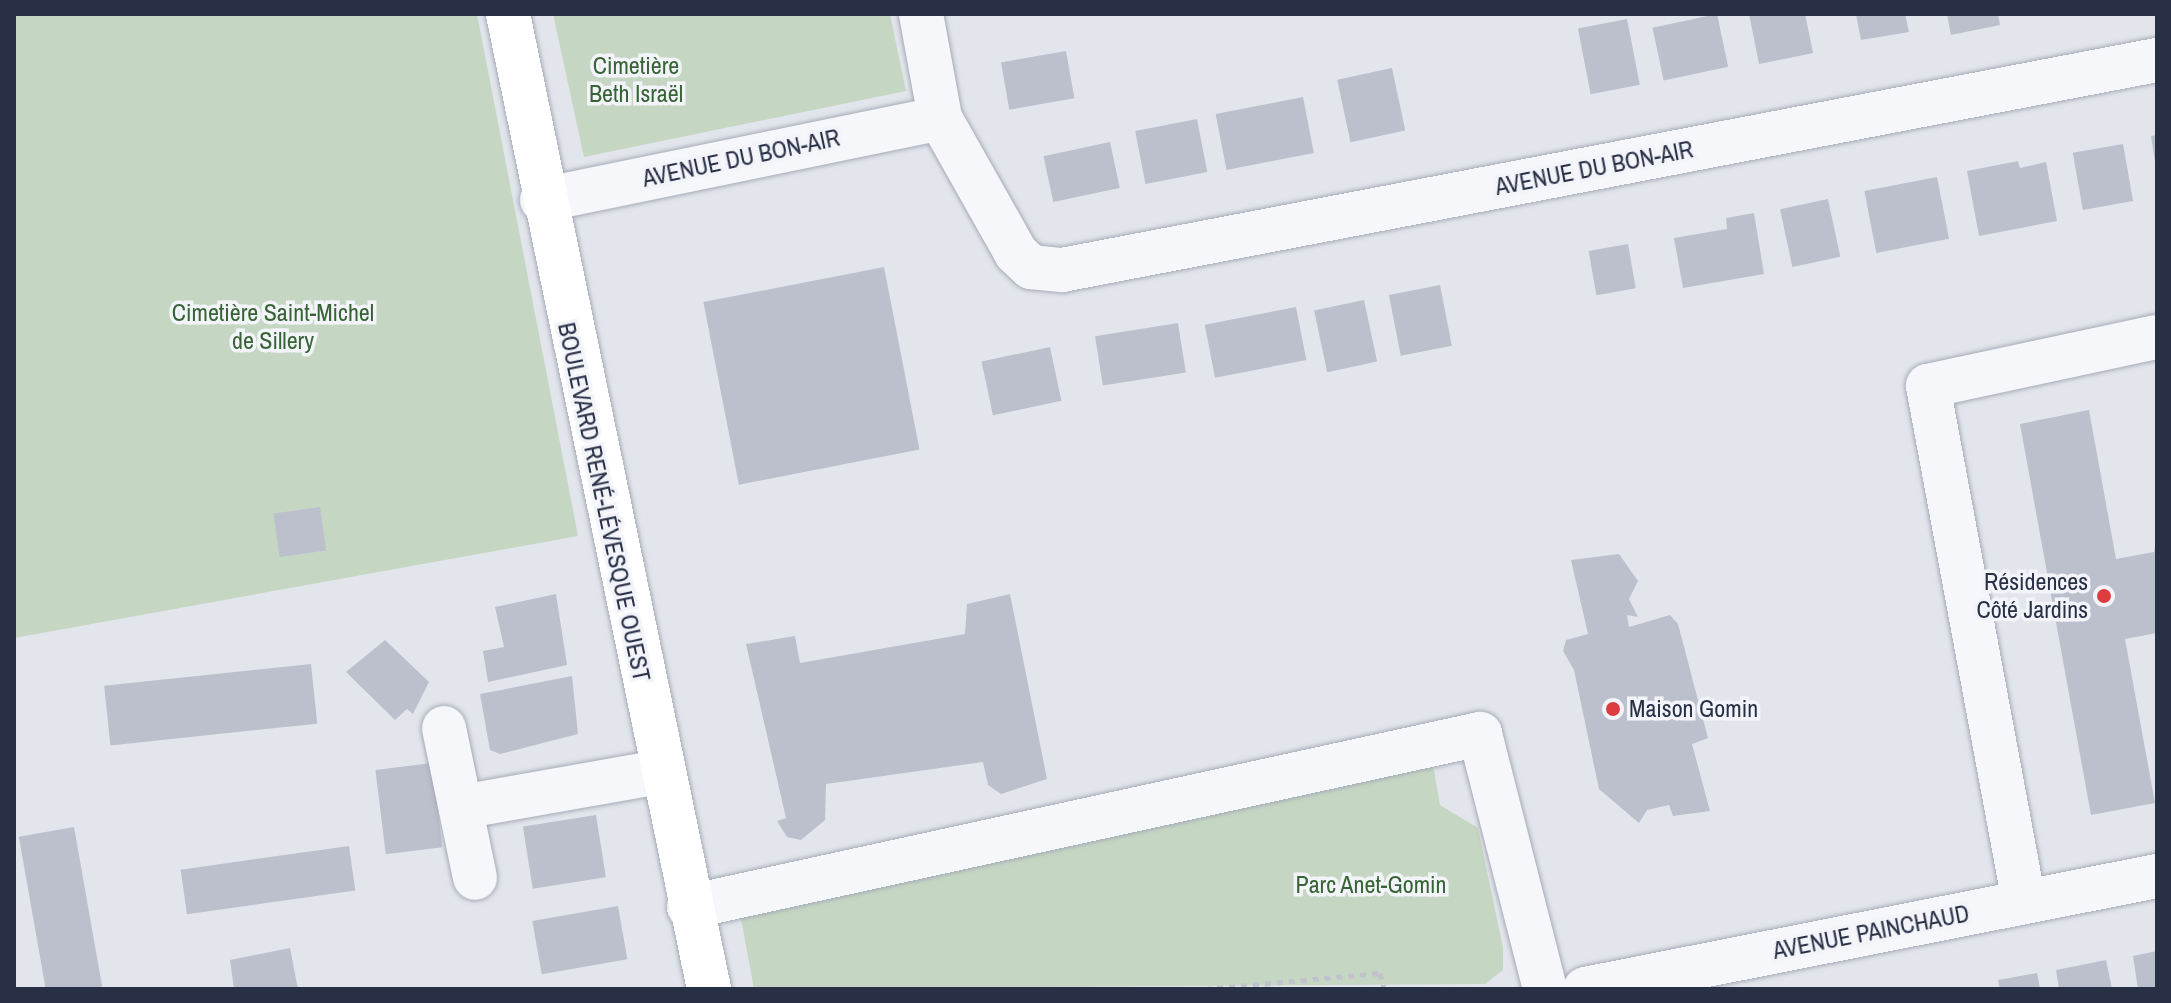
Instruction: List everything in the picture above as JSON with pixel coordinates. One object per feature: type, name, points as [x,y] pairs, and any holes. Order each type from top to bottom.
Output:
[{"type":"main road","name":"BOULEVARD RENÉ-LÉVESQUE OUEST","points":[[508,14],[542,200],[659,772],[709,989]]},
{"type":"street","points":[[921,14],[940,118]]},
{"type":"street","name":"AVENUE DU BON-AIR","points":[[542,200],[940,118],[1031,267],[1062,270],[2157,60]]},
{"type":"street","points":[[2024,902],[1928,386],[2157,337]]},
{"type":"street","points":[[444,728],[475,878]]},
{"type":"street","points":[[689,907],[1480,734],[1545,989]]},
{"type":"street","points":[[461,807],[659,772]]},
{"type":"street","name":"AVENUE PAINCHAUD","points":[[1585,989],[2157,876]]},
{"type":"path","points":[[1205,989],[1380,973],[1384,989]]},
{"type":"green space","name":"Cimetière Saint-Michel de Sillery","points":[[14,14],[477,14],[578,536],[14,638]]},
{"type":"green space","name":"Cimetière Beth Israël","points":[[553,14],[890,14],[906,91],[584,157]]},
{"type":"green space","name":"Parc Anet-Gomin","points":[[1433,765],[1440,805],[1478,828],[1503,948],[1503,970],[1485,984],[754,989],[739,908]]},
{"type":"building","points":[[1717,14],[1728,67],[1664,81],[1652,28]]},
{"type":"building","points":[[1749,14],[1805,14],[1813,53],[1759,64]]},
{"type":"building","points":[[1856,14],[1905,14],[1909,32],[1861,40]]},
{"type":"building","points":[[1947,14],[1998,14],[2000,25],[1951,35]]},
{"type":"building","points":[[1627,19],[1640,85],[1591,94],[1578,29]]},
{"type":"building","points":[[1066,51],[1074,98],[1009,110],[1001,62]]},
{"type":"building","points":[[1392,68],[1405,131],[1351,142],[1337,80]]},
{"type":"building","points":[[1303,97],[1314,153],[1227,170],[1216,114]]},
{"type":"building","points":[[1197,119],[1207,172],[1145,184],[1135,131]]},
{"type":"building","points":[[2157,135],[2157,162],[2155,162],[2151,136]]},
{"type":"building","points":[[1110,142],[1120,188],[1053,202],[1043,156]]},
{"type":"building","points":[[2123,144],[2133,201],[2083,210],[2073,153]]},
{"type":"building","points":[[2018,161],[2020,168],[2046,162],[2057,221],[1979,236],[1967,171]]},
{"type":"building","points":[[1937,177],[1949,239],[1876,253],[1864,191]]},
{"type":"building","points":[[1828,199],[1840,257],[1792,267],[1780,209]]},
{"type":"building","points":[[1754,213],[1764,274],[1683,288],[1674,238],[1727,229],[1726,218]]},
{"type":"building","points":[[1628,244],[1636,288],[1596,295],[1589,251]]},
{"type":"building","points":[[884,267],[919,450],[739,485],[703,302]]},
{"type":"building","points":[[1440,285],[1452,346],[1401,356],[1389,295]]},
{"type":"building","points":[[1364,300],[1377,362],[1327,372],[1314,311]]},
{"type":"building","points":[[1296,307],[1306,360],[1215,378],[1205,325]]},
{"type":"building","points":[[1178,323],[1186,372],[1103,386],[1095,336]]},
{"type":"building","points":[[1050,347],[1061,401],[993,415],[982,362]]},
{"type":"building","name":"Résidences Côté Jardins","points":[[2089,410],[2116,559],[2154,552],[2157,535],[2157,633],[2125,639],[2155,803],[2091,815],[2020,424]]},
{"type":"building","points":[[320,507],[326,551],[280,557],[273,514]]},
{"type":"building","name":"Maison Gomin","points":[[1619,554],[1638,581],[1629,599],[1638,617],[1627,615],[1629,627],[1670,615],[1678,624],[1708,738],[1692,744],[1710,811],[1673,816],[1669,805],[1647,810],[1639,823],[1599,789],[1574,670],[1563,651],[1566,640],[1588,634],[1571,560]]},
{"type":"building","points":[[556,594],[567,665],[488,682],[483,651],[504,647],[495,607]]},
{"type":"building","points":[[1010,594],[1047,779],[1001,794],[988,785],[983,762],[826,784],[825,820],[801,840],[787,837],[777,821],[786,818],[746,644],[795,636],[800,663],[965,634],[967,604]]},
{"type":"building","points":[[385,640],[429,682],[413,714],[407,709],[395,720],[346,672]]},
{"type":"building","points":[[311,664],[317,724],[110,745],[104,686]]},
{"type":"building","points":[[572,676],[578,734],[500,754],[490,750],[480,694]]},
{"type":"building","points":[[432,763],[442,847],[386,854],[375,770]]},
{"type":"building","points":[[596,815],[606,877],[533,889],[523,827]]},
{"type":"building","points":[[74,827],[102,987],[46,989],[19,837]]},
{"type":"building","points":[[349,846],[355,891],[187,914],[181,870]]},
{"type":"building","points":[[618,906],[627,959],[542,974],[532,921]]},
{"type":"building","points":[[290,948],[298,989],[234,989],[230,960]]},
{"type":"building","points":[[2157,951],[2157,989],[2138,989],[2133,956]]},
{"type":"building","points":[[2106,960],[2112,989],[2059,989],[2056,970]]},
{"type":"building","points":[[2037,973],[2040,989],[2000,989],[1998,980]]},
{"type":"place","name":"Résidences Côté Jardins","points":[[2104,596]]},
{"type":"place","name":"Maison Gomin","points":[[1613,709]]}]
